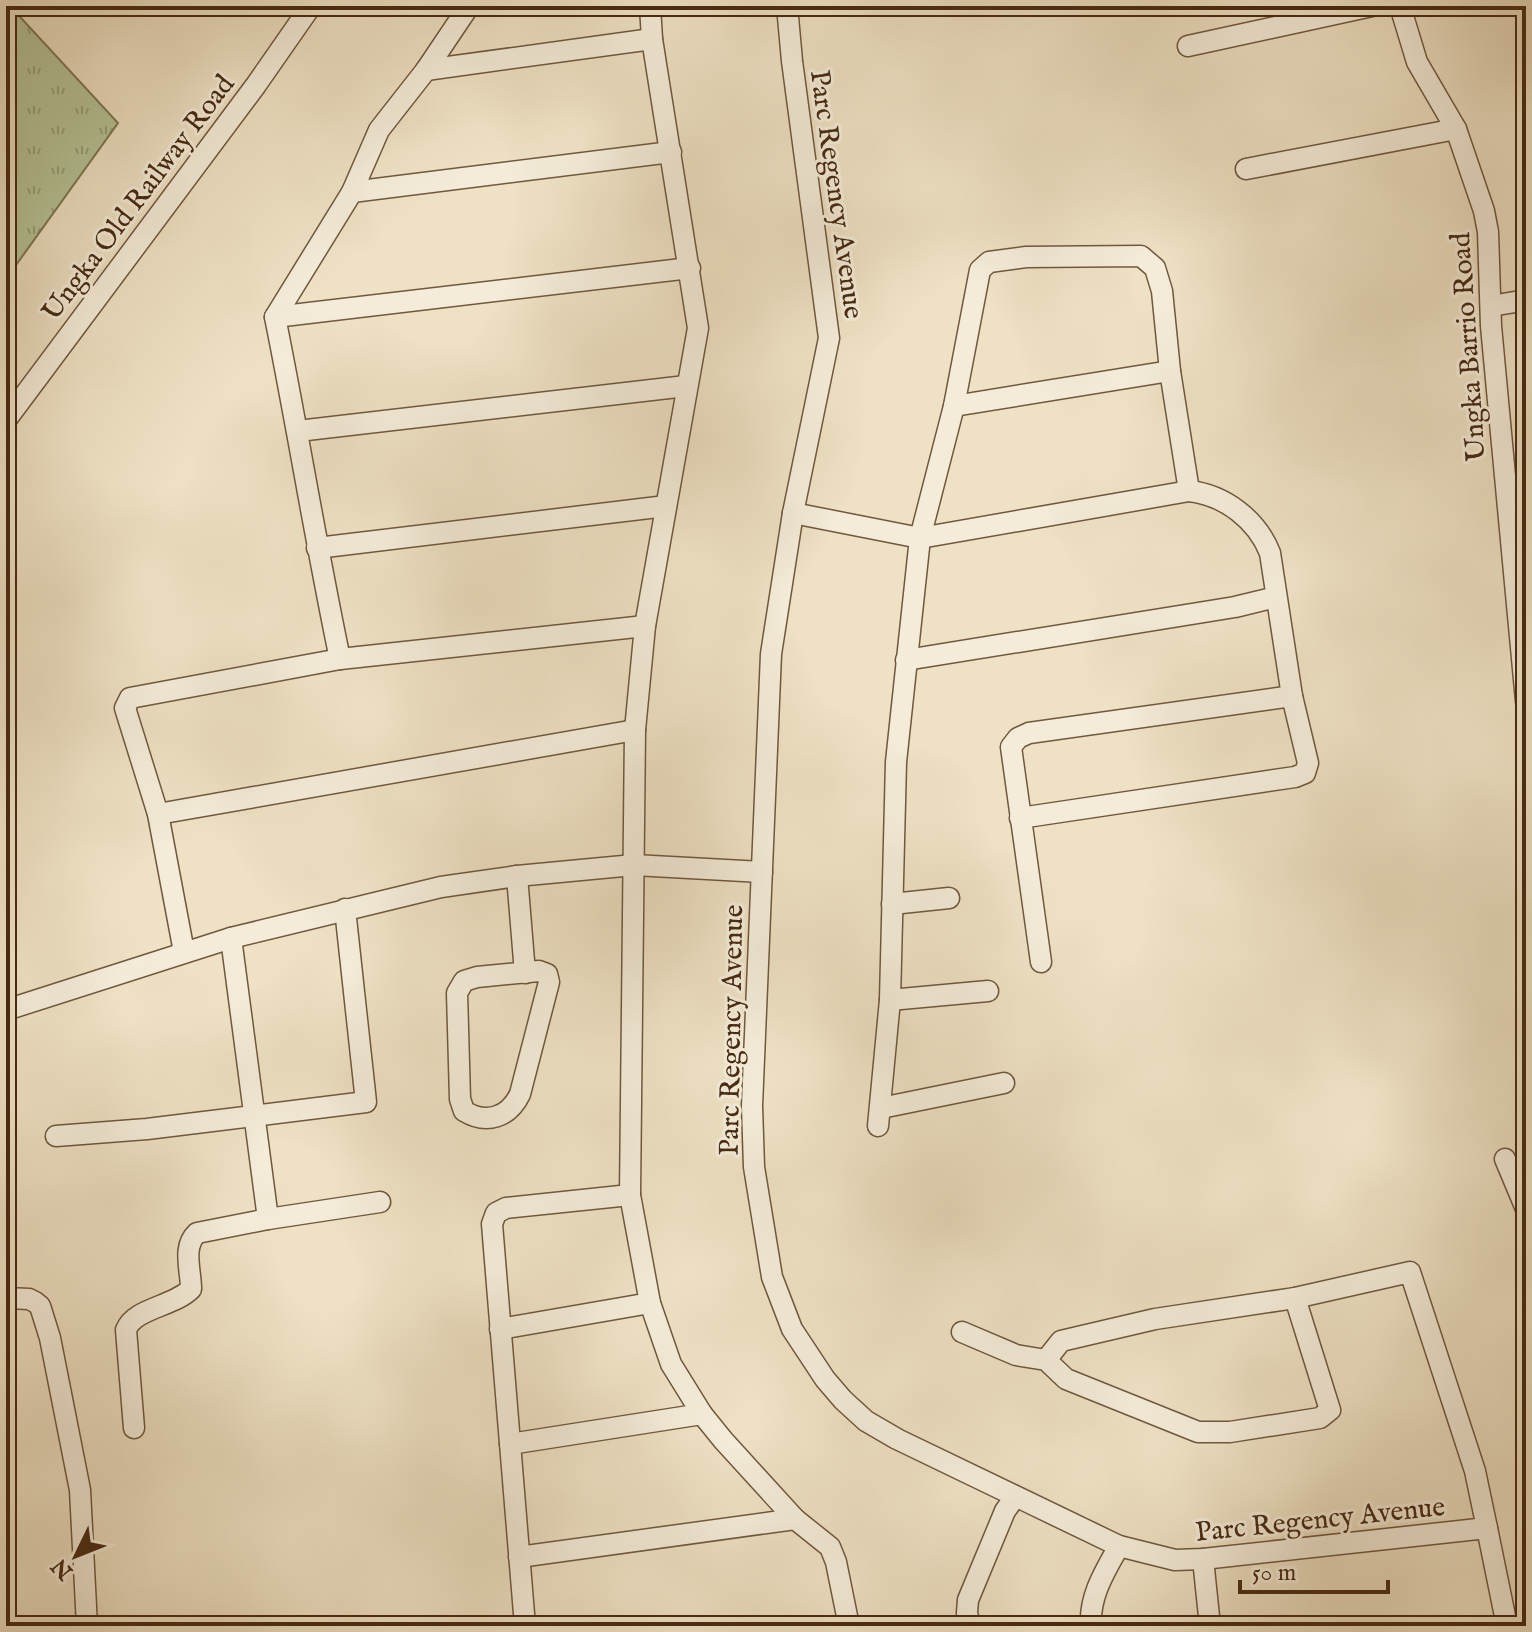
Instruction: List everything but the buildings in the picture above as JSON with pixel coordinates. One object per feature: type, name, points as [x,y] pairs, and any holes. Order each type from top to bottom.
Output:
[{"type":"street","name":"Ungka Old Railway Road","points":[[6,420],[256,85],[311,6]]},
{"type":"street","points":[[340,659],[275,317],[352,192],[379,130],[426,70],[469,6]]},
{"type":"street","points":[[650,6],[652,39],[698,328],[645,626],[635,730],[630,1195],[650,1303],[671,1364],[702,1414],[795,1519],[830,1547],[836,1562],[843,1625]]},
{"type":"street","name":"Parc Regency Avenue","points":[[787,6],[793,74],[829,338],[793,513],[771,654],[752,1106],[754,1167],[772,1277],[782,1308],[825,1379],[866,1421],[897,1439],[1119,1546],[1175,1560],[1203,1559],[1487,1528],[1507,1626]]},
{"type":"street","points":[[1188,46],[1372,6]]},
{"type":"street","name":"Ungka Barrio Road","points":[[1400,6],[1417,62],[1456,129],[1484,211],[1488,232],[1491,306],[1526,701]]},
{"type":"street","points":[[426,70],[652,39]]},
{"type":"street","points":[[1246,169],[1456,129]]},
{"type":"street","points":[[352,192],[671,152]]},
{"type":"street","points":[[1004,1083],[880,1117],[890,1000],[896,762],[920,538],[954,406],[980,270],[989,262],[1026,257],[1141,256],[1155,268],[1162,291],[1170,371],[1189,491]]},
{"type":"street","points":[[275,317],[690,268]]},
{"type":"street","points":[[1491,306],[1526,300]]},
{"type":"street","points":[[954,406],[1170,371]]},
{"type":"street","points":[[298,431],[686,386]]},
{"type":"street","points":[[793,513],[920,538],[1189,491],[1219,499],[1260,531],[1270,553],[1292,696],[1308,763],[1305,773],[1020,818]]},
{"type":"street","points":[[317,548],[666,506]]},
{"type":"street","points":[[906,660],[1235,607],[1276,597]]},
{"type":"street","points":[[184,952],[158,814],[125,708],[130,698],[340,659],[645,626]]},
{"type":"street","points":[[1041,962],[1011,747],[1018,738],[1029,733],[1292,696]]},
{"type":"street","points":[[158,814],[635,730]]},
{"type":"street","points":[[6,1010],[231,938],[441,887],[634,865],[762,872]]},
{"type":"street","points":[[517,876],[525,973]]},
{"type":"street","points":[[892,904],[949,898]]},
{"type":"street","points":[[56,1136],[147,1129],[366,1102],[345,909]]},
{"type":"street","points":[[231,938],[268,1219]]},
{"type":"street","points":[[539,971],[547,974],[549,982],[520,1094],[513,1108],[500,1117],[474,1117],[464,1111],[460,1099],[457,993],[464,981],[477,977],[525,973],[539,971]]},
{"type":"street","points":[[890,1000],[988,991]]},
{"type":"street","points":[[1505,1159],[1526,1209]]},
{"type":"street","points":[[525,1626],[492,1224],[496,1213],[506,1208],[630,1195]]},
{"type":"street","points":[[134,1428],[126,1330],[129,1320],[182,1298],[191,1289],[187,1247],[197,1233],[380,1202]]},
{"type":"street","points":[[1046,1360],[1061,1341],[1155,1319],[1295,1298],[1410,1272],[1475,1471],[1487,1528]]},
{"type":"street","points":[[6,1298],[29,1299],[40,1306],[50,1338],[80,1490],[87,1626]]},
{"type":"street","points":[[962,1332],[1016,1355],[1046,1360],[1066,1379],[1198,1432],[1230,1432],[1320,1418],[1330,1410],[1295,1298]]},
{"type":"street","points":[[500,1329],[650,1303]]},
{"type":"street","points":[[510,1444],[702,1414]]},
{"type":"street","points":[[970,1626],[968,1600],[1005,1511],[1015,1497]]},
{"type":"street","points":[[519,1557],[795,1519]]},
{"type":"street","points":[[1091,1626],[1097,1587],[1119,1546]]},
{"type":"street","points":[[1203,1559],[1210,1626]]},
{"type":"green space","points":[[6,6],[10,6],[118,123],[6,279]]}]
